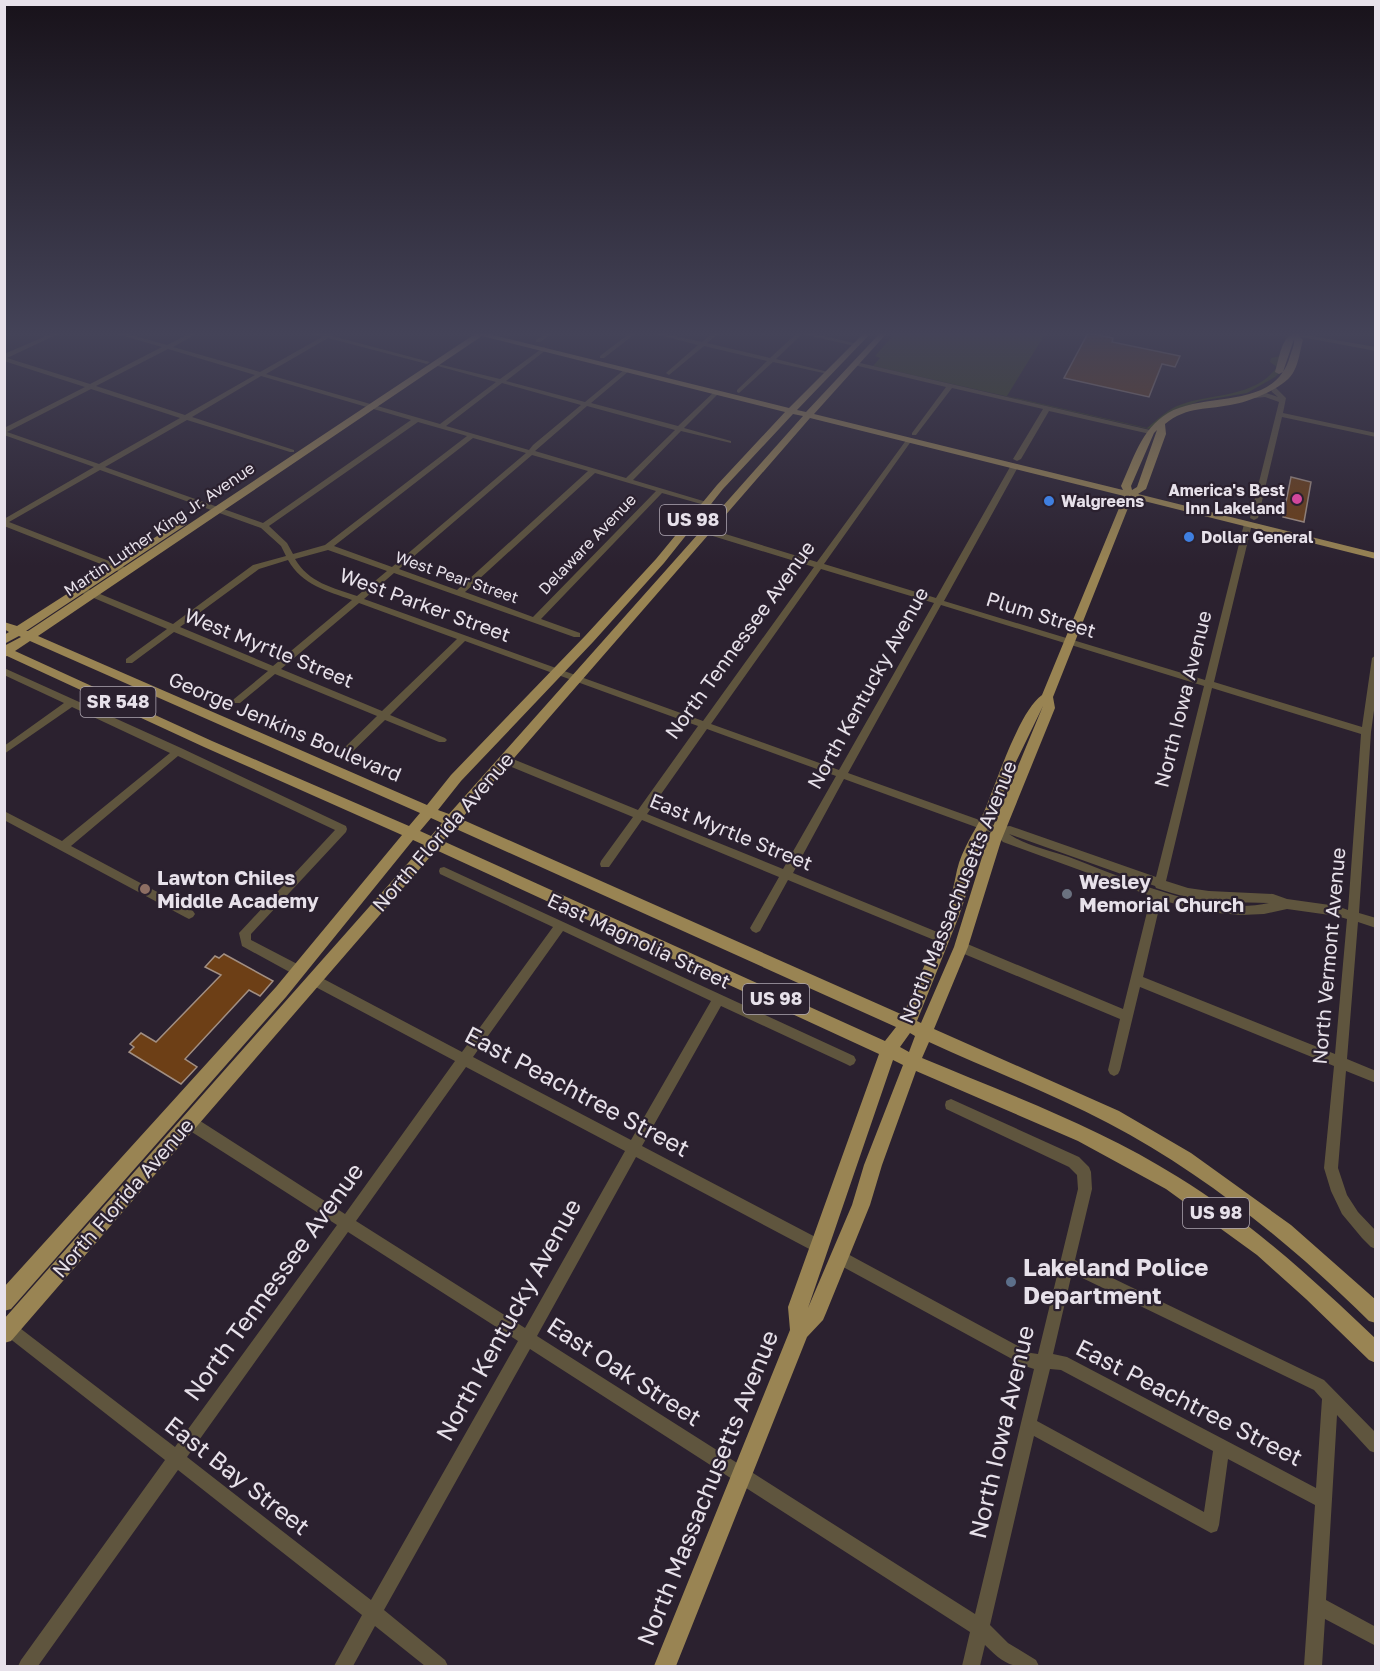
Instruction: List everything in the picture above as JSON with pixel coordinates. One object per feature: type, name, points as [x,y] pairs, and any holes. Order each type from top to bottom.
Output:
[{"type":"main road","name":"Martin Luther King Jr. Avenue","points":[[5,648],[87,592],[127,571],[292,451],[359,411]]},
{"type":"main road","name":"Martin Luther King Jr. Avenue","points":[[87,592],[116,567],[214,508],[360,411]]},
{"type":"main road","name":"North Florida Avenue","points":[[4,1302],[299,971],[476,756],[558,672],[654,567],[706,503],[790,411]]},
{"type":"main road","points":[[806,411],[1251,521],[1376,548]]},
{"type":"main road","points":[[1150,432],[1180,411]]},
{"type":"main road","name":"North Florida Avenue","points":[[6,1329],[811,412]]},
{"type":"main road","points":[[1141,489],[1162,435],[1161,424]]},
{"type":"main road","name":"North Massachusetts Avenue","points":[[800,1330],[798,1307],[888,1050],[907,1025],[943,939],[981,825],[989,815],[1004,774],[1037,704],[1047,696],[1150,432]]},
{"type":"main road","points":[[1127,490],[1141,489],[1376,555]]},
{"type":"main road","name":"George Jenkins Boulevard","points":[[4,625],[452,821]]},
{"type":"main road","name":"SR 548","points":[[5,648],[208,744],[411,834]]},
{"type":"main road","name":"North Massachusetts Avenue","points":[[665,1666],[800,1330],[816,1313],[861,1205],[873,1165],[961,947],[999,831],[1049,708],[1047,696]]},
{"type":"main road","name":"US 98","points":[[452,821],[1095,1109],[1181,1156],[1225,1185],[1298,1241],[1376,1314]]},
{"type":"main road","name":"US 98","points":[[411,834],[914,1062],[1084,1135],[1172,1184],[1263,1248],[1313,1292],[1376,1353]]},
{"type":"main road","points":[[189,1122],[188,1115],[227,1066],[237,1041]]},
{"type":"street","points":[[4,432],[44,411]]},
{"type":"street","points":[[167,411],[292,451]]},
{"type":"street","points":[[4,523],[196,411]]},
{"type":"street","points":[[390,411],[726,509]]},
{"type":"street","points":[[441,426],[461,411]]},
{"type":"street","points":[[237,701],[358,601],[578,411]]},
{"type":"street","points":[[612,411],[729,442]]},
{"type":"street","points":[[628,480],[698,411]]},
{"type":"street","name":"North Tennessee Avenue","points":[[604,864],[931,411]]},
{"type":"street","name":"North Kentucky Avenue","points":[[756,928],[844,775],[1046,411]]},
{"type":"street","points":[[1056,411],[1150,432]]},
{"type":"street","name":"North Iowa Avenue","points":[[1114,1071],[1208,684],[1280,411]]},
{"type":"street","points":[[1279,414],[1376,435]]},
{"type":"street","points":[[264,526],[417,419]]},
{"type":"street","points":[[4,432],[264,526],[284,545],[290,556]]},
{"type":"street","points":[[129,661],[256,567],[328,547],[473,435]]},
{"type":"street","points":[[459,593],[594,470]]},
{"type":"street","name":"Delaware Avenue","points":[[535,620],[661,490]]},
{"type":"street","points":[[4,523],[127,571]]},
{"type":"street","name":"Plum Street","points":[[706,531],[1366,732]]},
{"type":"street","name":"West Pear Street","points":[[328,547],[577,635]]},
{"type":"street","name":"West Parker Street","points":[[290,556],[297,569],[308,580],[358,601],[706,724],[999,831],[1006,839],[1159,890],[1193,905],[1222,909],[1272,909],[1287,904],[1313,906],[1376,923]]},
{"type":"street","name":"West Myrtle Street","points":[[87,592],[442,740]]},
{"type":"street","points":[[346,752],[462,639]]},
{"type":"street","name":"North Vermont Avenue","points":[[1376,658],[1366,732],[1331,1168],[1337,1194],[1353,1218],[1376,1242]]},
{"type":"street","points":[[4,671],[342,828],[245,933],[246,943],[299,971]]},
{"type":"street","points":[[4,751],[71,703]]},
{"type":"street","points":[[64,846],[178,751]]},
{"type":"street","name":"East Myrtle Street","points":[[505,760],[943,939]]},
{"type":"street","points":[[4,815],[189,914]]},
{"type":"street","name":"East Magnolia Street","points":[[444,872],[850,1060]]},
{"type":"street","name":"North Tennessee Avenue","points":[[27,1666],[560,926]]},
{"type":"street","points":[[961,947],[1127,1016]]},
{"type":"street","name":"East Peachtree Street","points":[[314,980],[818,1246]]},
{"type":"street","points":[[1136,980],[1376,1077]]},
{"type":"street","name":"North Kentucky Avenue","points":[[343,1666],[718,999]]},
{"type":"street","name":"North Iowa Avenue","points":[[951,1105],[1074,1162],[1084,1173],[1085,1189],[971,1666]]},
{"type":"street","name":"East Oak Street","points":[[189,1122],[348,1221],[526,1338],[980,1628],[1002,1649],[1030,1666]]},
{"type":"street","name":"East Peachtree Street","points":[[839,1257],[1026,1358],[1062,1362],[1323,1500]]},
{"type":"street","points":[[1066,1263],[1319,1385],[1376,1445]]},
{"type":"street","name":"East Bay Street","points":[[6,1329],[176,1458],[439,1666]]},
{"type":"street","points":[[1313,1666],[1330,1395]]},
{"type":"street","points":[[1029,1425],[1211,1525],[1221,1446]]},
{"type":"street","points":[[1317,1605],[1376,1637]]},
{"type":"green space","points":[[1070,411],[1147,428],[1165,413],[1174,411],[1149,429]]},
{"type":"building","name":"America's Best Inn Lakeland","points":[[1291,477],[1311,482],[1304,522],[1283,517]]},
{"type":"building","name":"Lawton Chiles Middle Academy","points":[[224,954],[273,981],[260,996],[249,990],[185,1059],[197,1067],[181,1084],[129,1052],[134,1047],[130,1044],[141,1033],[156,1042],[221,975],[205,967],[215,956],[219,958]]},
{"type":"place","name":"America's Best Inn Lakeland","points":[[1297,499]]},
{"type":"place","name":"Walgreens","points":[[1049,501]]},
{"type":"place","name":"Dollar General","points":[[1189,537]]},
{"type":"place","name":"Lawton Chiles Middle Academy","points":[[145,889]]},
{"type":"place","name":"Wesley Memorial Church","points":[[1067,894]]},
{"type":"place","name":"Lakeland Police Department","points":[[1011,1282]]}]
